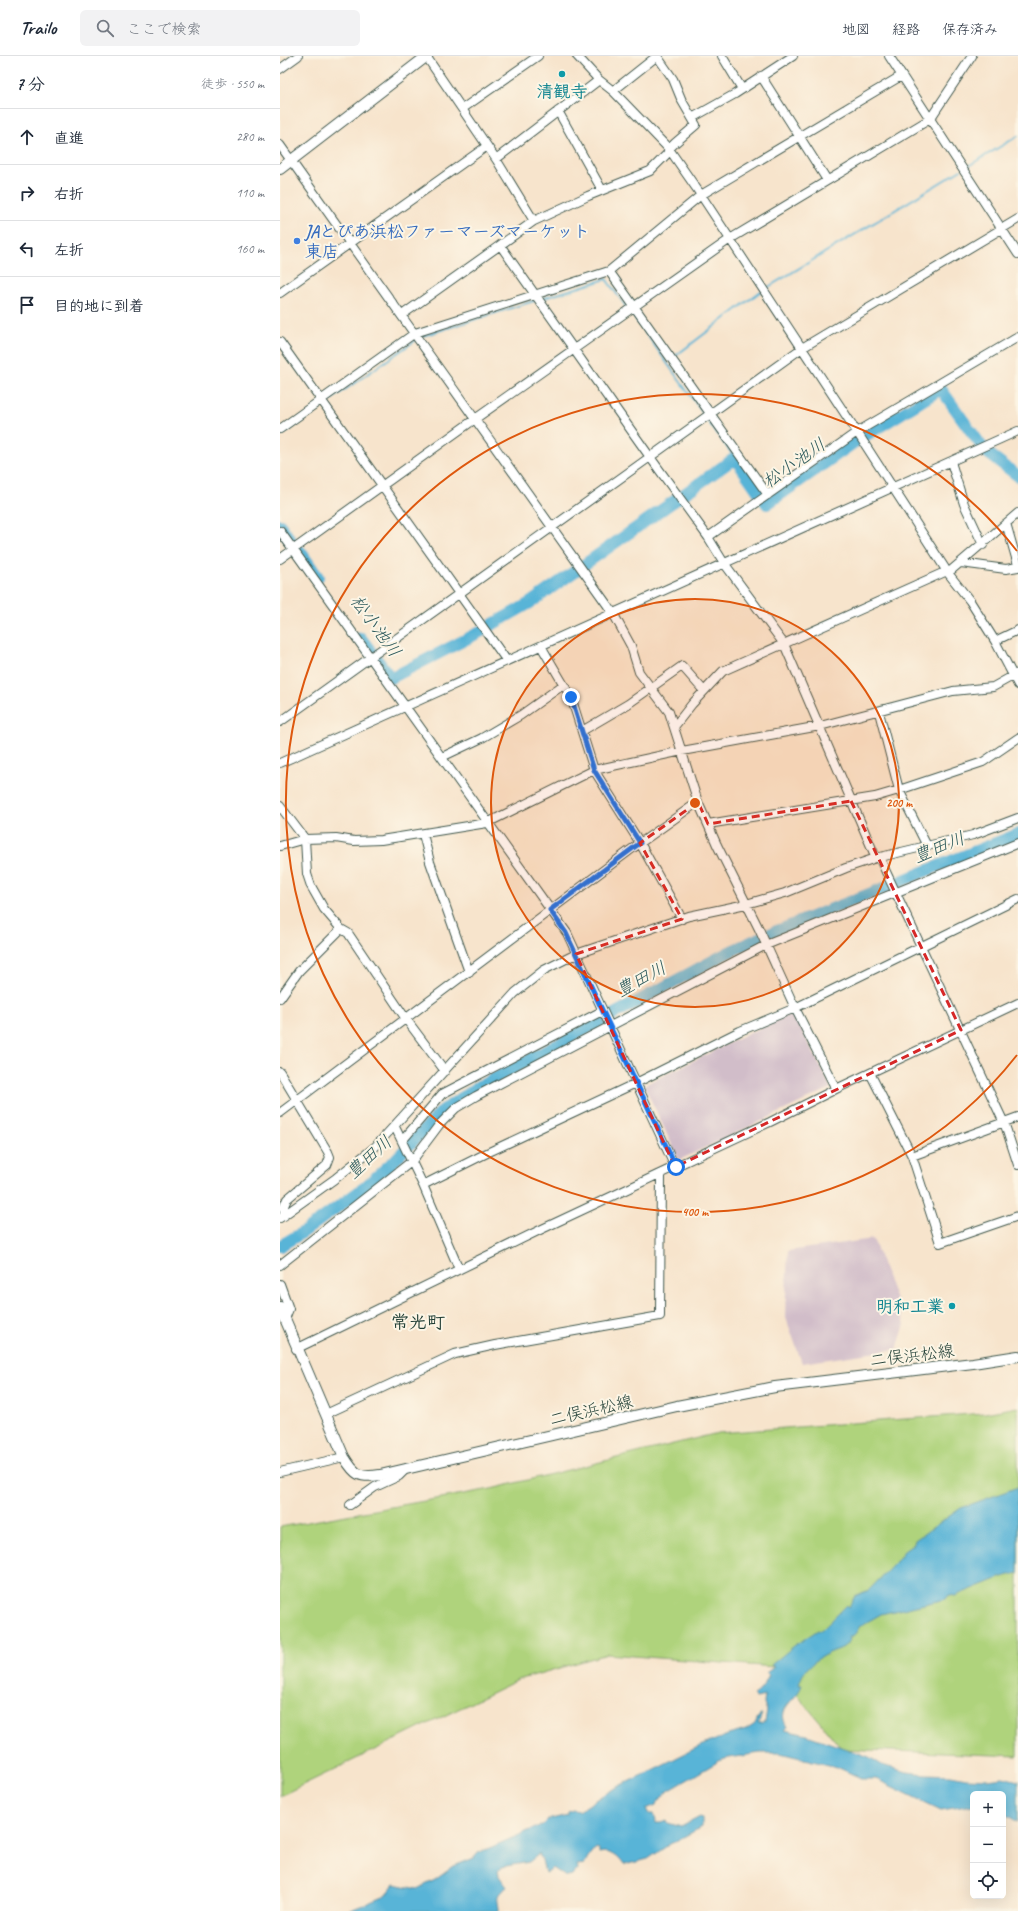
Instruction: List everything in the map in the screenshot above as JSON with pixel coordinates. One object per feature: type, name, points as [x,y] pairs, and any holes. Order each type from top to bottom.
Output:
[{"type":"main road","points":[[280,169],[426,56]]},
{"type":"main road","name":"二俣浜松線","points":[[280,1307],[296,1349],[326,1414],[344,1458],[353,1471],[365,1477],[677,1406],[775,1387],[973,1363],[1018,1356]]},
{"type":"street","points":[[280,69],[298,56]]},
{"type":"street","points":[[426,56],[496,159],[534,221]]},
{"type":"street","points":[[462,109],[538,56]]},
{"type":"street","points":[[576,56],[598,80],[613,92],[669,149],[701,194],[860,435],[948,572],[970,601],[1015,674],[1018,685]]},
{"type":"street","points":[[402,315],[534,221],[602,190],[650,171],[667,154],[669,149],[696,125],[682,101],[673,79],[657,56],[613,92]]},
{"type":"street","points":[[722,56],[742,89]]},
{"type":"street","points":[[692,118],[794,56]]},
{"type":"street","points":[[889,56],[1018,254]]},
{"type":"street","points":[[280,559],[730,239],[930,119],[972,56]]},
{"type":"street","points":[[761,76],[828,180]]},
{"type":"street","points":[[280,429],[415,334],[609,271],[701,194],[901,76]]},
{"type":"street","points":[[496,159],[598,80]]},
{"type":"street","points":[[558,111],[602,190]]},
{"type":"street","points":[[280,145],[613,613],[631,646],[639,672],[669,712],[698,802],[735,884],[766,944],[794,1008],[836,1089]]},
{"type":"street","points":[[280,292],[487,146]]},
{"type":"street","points":[[280,722],[802,348],[1018,219]]},
{"type":"street","points":[[500,245],[540,304],[574,349],[708,538],[724,563],[784,644],[851,801],[896,892],[1003,1122],[1018,1165]]},
{"type":"street","points":[[609,271],[633,307],[768,495]]},
{"type":"street","points":[[708,538],[768,495],[860,435],[1018,336]]},
{"type":"street","points":[[280,342],[507,661]]},
{"type":"street","points":[[280,763],[1018,431]]},
{"type":"street","points":[[951,462],[964,504],[982,545]]},
{"type":"street","points":[[674,727],[723,671],[948,572],[961,563],[1018,513]]},
{"type":"street","points":[[961,563],[1006,568],[1018,566],[1006,523]]},
{"type":"street","points":[[280,531],[566,933],[676,1167]]},
{"type":"street","points":[[995,641],[1018,630]]},
{"type":"street","points":[[541,646],[571,697],[594,770],[640,843],[682,919]]},
{"type":"street","points":[[582,730],[628,704],[682,666],[704,691]]},
{"type":"street","points":[[280,846],[305,839],[336,838],[354,841],[423,834],[487,823],[594,770],[682,751],[820,726],[879,712],[953,691],[992,687],[1015,674]]},
{"type":"street","points":[[442,757],[482,738],[521,715],[563,685]]},
{"type":"street","points":[[879,712],[900,790],[927,846]]},
{"type":"street","points":[[708,824],[851,801],[900,790],[983,762],[1018,738]]},
{"type":"street","points":[[280,1113],[640,843],[698,802]]},
{"type":"street","points":[[280,806],[305,839],[307,874],[311,886],[324,909],[341,929],[348,933],[406,1019],[445,1071]]},
{"type":"street","points":[[282,1217],[356,1163],[394,1127],[515,993],[544,970],[576,954],[682,919],[785,893],[878,857],[973,835],[1018,818]]},
{"type":"street","points":[[423,834],[430,862],[469,972]]},
{"type":"street","points":[[280,1264],[411,1159],[439,1125],[456,1108],[476,1096],[766,944],[1018,843]]},
{"type":"street","points":[[422,1185],[636,1083],[740,1031],[794,1008],[1018,900]]},
{"type":"street","points":[[280,998],[299,971],[341,929]]},
{"type":"street","points":[[296,1349],[459,1269],[1018,1003]]},
{"type":"street","points":[[402,1142],[442,1094],[603,1013]]},
{"type":"street","points":[[280,1072],[328,1152],[330,1158],[327,1165],[287,1199],[282,1217]]},
{"type":"street","points":[[870,1073],[912,1156],[940,1243],[1018,1216]]},
{"type":"street","points":[[912,1156],[1018,1116]]},
{"type":"street","points":[[394,1127],[411,1159],[459,1269]]},
{"type":"street","points":[[326,1414],[455,1354],[495,1345],[660,1316],[661,1174]]},
{"type":"street","points":[[280,1284],[289,1310],[285,1319]]},
{"type":"street","points":[[280,1472],[344,1458]]},
{"type":"street","points":[[350,1505],[375,1487],[399,1476],[408,1468]]},
{"type":"highlighted area","points":[[851,801],[961,1030],[675,1167],[576,954],[682,919],[640,843],[698,802],[708,824]]},
{"type":"shaded area","points":[[793,1012],[831,1088],[679,1160],[644,1085]]},
{"type":"shaded area","points":[[873,1239],[905,1324],[897,1349],[802,1363],[785,1315],[788,1251]]},
{"type":"green space","points":[[1018,1407],[1018,1756],[842,1749],[774,1667],[607,1654],[518,1680],[280,1796],[280,1527],[491,1489],[718,1433],[985,1413]]},
{"type":"water","points":[[1018,1487],[1018,1573],[1002,1577],[955,1596],[949,1595],[946,1599],[881,1614],[860,1626],[853,1637],[849,1637],[850,1640],[845,1645],[819,1658],[806,1670],[799,1685],[802,1685],[799,1691],[785,1709],[784,1720],[787,1727],[784,1730],[807,1735],[869,1757],[882,1765],[906,1772],[951,1775],[966,1778],[988,1779],[1003,1777],[1018,1781],[1018,1822],[1006,1815],[1006,1791],[970,1791],[970,1805],[941,1810],[876,1779],[863,1779],[837,1767],[780,1753],[760,1753],[728,1758],[719,1761],[665,1793],[656,1805],[646,1809],[648,1814],[654,1814],[656,1820],[655,1823],[666,1821],[681,1827],[700,1817],[702,1818],[702,1827],[670,1844],[648,1859],[624,1865],[613,1854],[607,1852],[599,1853],[599,1849],[596,1848],[585,1864],[577,1865],[578,1869],[572,1876],[566,1877],[553,1868],[545,1873],[539,1854],[529,1862],[501,1867],[498,1871],[499,1876],[507,1887],[498,1895],[499,1911],[348,1911],[385,1896],[395,1884],[417,1889],[435,1880],[454,1866],[474,1858],[478,1853],[542,1825],[547,1820],[568,1815],[568,1812],[573,1810],[579,1811],[610,1791],[700,1746],[746,1730],[755,1724],[758,1717],[762,1714],[758,1724],[765,1722],[767,1711],[764,1703],[765,1696],[756,1698],[754,1695],[765,1683],[769,1675],[766,1673],[774,1667],[771,1665],[794,1646],[818,1630],[821,1631],[847,1605],[849,1607],[855,1596],[869,1590],[895,1563],[904,1551],[914,1544],[915,1540],[961,1508]]},
{"type":"waterway","points":[[965,168],[1018,136]]},
{"type":"waterway","points":[[765,289],[961,170]]},
{"type":"waterway","points":[[541,299],[606,279],[627,308]]},
{"type":"waterway","points":[[674,357],[761,291]]},
{"type":"waterway","points":[[419,337],[537,300]]},
{"type":"waterway","points":[[630,311],[704,415]]},
{"type":"waterway","points":[[326,403],[416,340]]},
{"type":"waterway","name":"松小池川","points":[[488,627],[530,603],[735,458],[767,504],[852,444],[941,389],[985,451],[1018,476]]},
{"type":"waterway","points":[[280,436],[323,406]]},
{"type":"waterway","points":[[706,419],[735,458]]},
{"type":"waterway","name":"松小池川","points":[[280,525],[291,541]]},
{"type":"waterway","name":"松小池川","points":[[300,551],[318,577]]},
{"type":"waterway","name":"松小池川","points":[[361,638],[391,678],[482,631]]},
{"type":"waterway","name":"豊田川","points":[[280,1246],[305,1231],[365,1187],[395,1160],[443,1110],[475,1089],[729,952],[764,936],[1018,834]]},
{"type":"place","name":"清観寺","points":[[562,74]]},
{"type":"place","name":"JAとぴあ浜松ファーマーズマーケット 東店","points":[[297,241]]},
{"type":"place","name":"明和工業","points":[[952,1306]]},
{"type":"district","name":"常光町","points":[[418,1322]]},
{"type":"route","points":[[571,697],[594,770],[640,843],[550,910],[566,933],[676,1167]]}]
